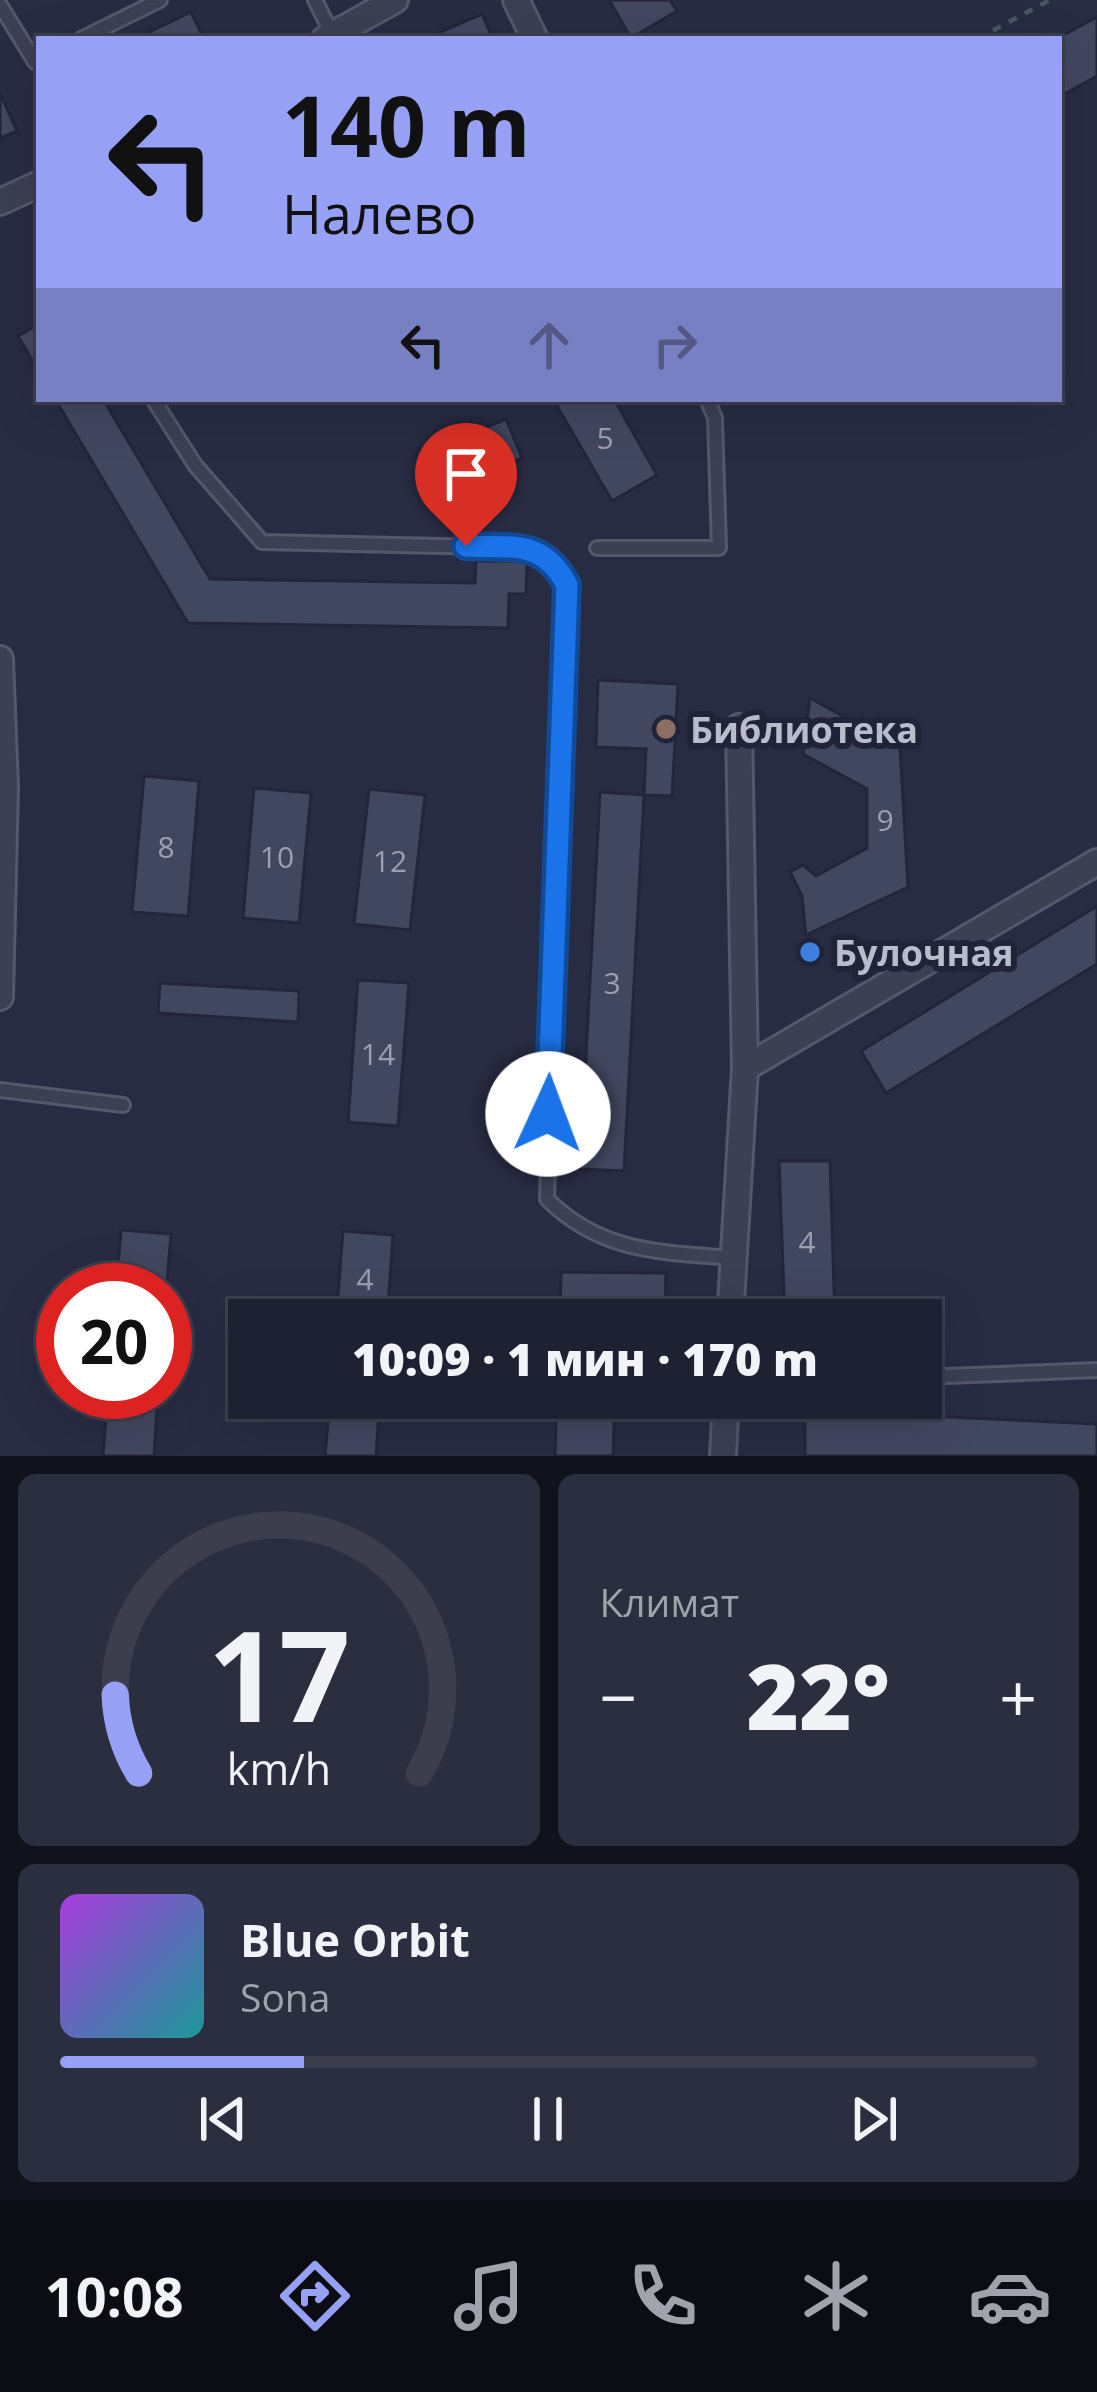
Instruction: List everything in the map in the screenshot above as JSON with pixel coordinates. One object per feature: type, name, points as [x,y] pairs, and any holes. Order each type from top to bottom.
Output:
[{"type":"street","points":[[331,36],[395,0]]},
{"type":"street","points":[[516,0],[534,36]]},
{"type":"street","points":[[0,202],[36,185]]},
{"type":"street","points":[[0,659],[5,787],[0,997]]},
{"type":"street","points":[[731,1299],[745,1068],[739,727]]},
{"type":"street","points":[[745,1068],[1097,862]]},
{"type":"street","points":[[723,1456],[725,1419]]},
{"type":"lane","points":[[87,36],[160,0]]},
{"type":"lane","points":[[314,0],[329,36]]},
{"type":"lane","points":[[0,5],[36,62]]},
{"type":"lane","points":[[155,402],[195,465],[262,542],[533,548],[557,566],[567,585],[547,1199],[571,1224],[633,1250],[734,1258]]},
{"type":"lane","points":[[597,548],[719,548],[715,418],[707,402]]},
{"type":"lane","points":[[0,1090],[123,1105]]},
{"type":"lane","points":[[942,1376],[1097,1370]]},
{"type":"path","points":[[983,36],[1050,0]]},
{"type":"building","points":[[609,0],[670,0],[677,11],[630,36]]},
{"type":"building","points":[[191,12],[203,36],[141,36]]},
{"type":"building","points":[[482,14],[492,36],[431,36]]},
{"type":"building","points":[[1097,17],[1097,76],[1062,95],[1062,36]]},
{"type":"building","points":[[0,93],[17,131],[0,138]]},
{"type":"building","points":[[36,326],[36,367],[18,336]]},
{"type":"building","points":[[57,402],[105,402],[210,579],[475,583],[476,561],[527,561],[526,594],[509,594],[508,628],[188,623]]},
{"type":"building","points":[[555,402],[616,402],[657,475],[612,501]]},
{"type":"building","points":[[506,419],[522,458],[463,483],[446,444]]},
{"type":"building","points":[[598,680],[678,684],[672,796],[644,795],[646,749],[596,747]]},
{"type":"building","points":[[810,698],[900,748],[908,887],[806,935],[802,896],[790,872],[803,865],[816,876],[867,848],[867,789],[803,754]]},
{"type":"building","points":[[144,776],[199,781],[188,916],[132,912]]},
{"type":"building","points":[[254,788],[311,793],[299,923],[243,918]]},
{"type":"building","points":[[369,789],[425,795],[410,930],[354,924]]},
{"type":"building","points":[[600,792],[644,795],[624,1171],[580,1169]]},
{"type":"building","points":[[1097,906],[1097,964],[886,1093],[861,1051]]},
{"type":"building","points":[[358,980],[409,983],[398,1126],[348,1122]]},
{"type":"building","points":[[160,983],[299,991],[298,1022],[158,1013]]},
{"type":"building","points":[[779,1161],[830,1161],[834,1299],[784,1299]]},
{"type":"building","points":[[121,1230],[171,1234],[169,1263],[118,1263]]},
{"type":"building","points":[[343,1231],[393,1235],[388,1299],[338,1299]]},
{"type":"building","points":[[561,1272],[666,1273],[665,1299],[560,1299]]},
{"type":"building","points":[[942,1417],[1097,1424],[1097,1456],[805,1456],[805,1420],[786,1419]]},
{"type":"building","points":[[106,1419],[156,1419],[154,1456],[103,1456]]},
{"type":"building","points":[[328,1419],[379,1419],[376,1456],[325,1456]]},
{"type":"building","points":[[556,1419],[614,1419],[613,1456],[555,1456]]},
{"type":"place","name":"Библиотека","points":[[666,729]]},
{"type":"place","name":"Булочная","points":[[810,952]]},
{"type":"route","points":[[466,546],[533,548],[557,566],[567,585],[548,1114]]}]
